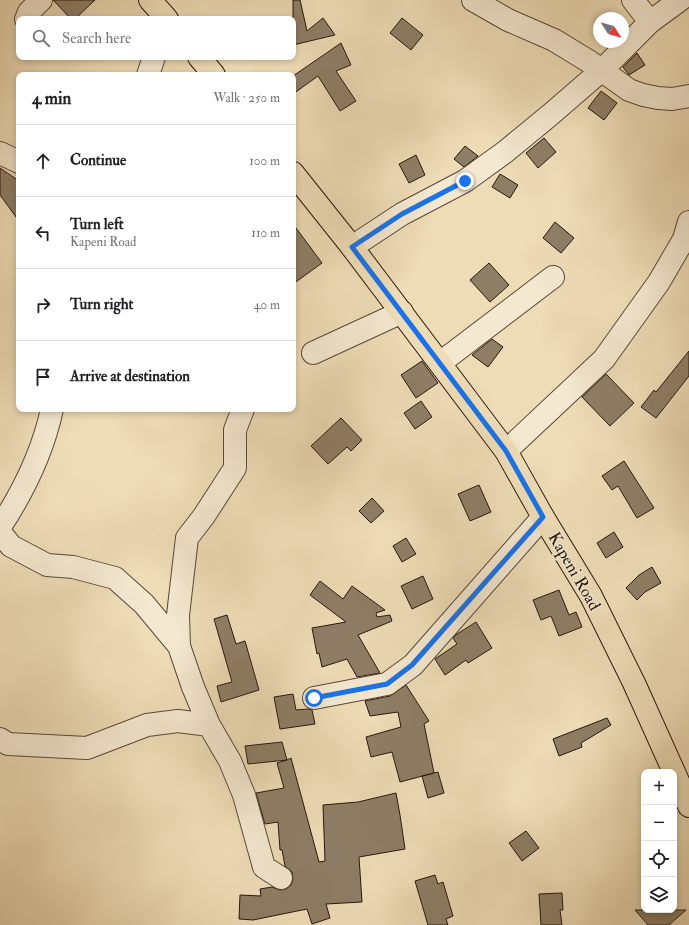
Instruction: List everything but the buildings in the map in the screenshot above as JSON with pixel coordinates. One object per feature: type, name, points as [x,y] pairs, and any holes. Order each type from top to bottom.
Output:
[{"type":"main road","points":[[150,0],[164,16]]},
{"type":"main road","points":[[202,60],[212,72]]},
{"type":"main road","name":"Kapeni Road","points":[[296,177],[402,312],[506,451],[543,517],[592,596],[634,683],[673,769]]},
{"type":"main road","name":"Kapeni Road","points":[[677,778],[689,804]]},
{"type":"street","points":[[27,16],[29,12],[41,0]]},
{"type":"street","points":[[473,0],[508,20],[554,40],[602,70],[629,90],[658,98],[672,99],[689,96]]},
{"type":"street","points":[[633,0],[650,22]]},
{"type":"street","points":[[352,247],[402,214],[465,181],[505,152],[602,70],[650,22],[680,0]]},
{"type":"street","points":[[149,72],[153,60]]},
{"type":"street","points":[[0,153],[16,161]]},
{"type":"street","points":[[506,451],[604,359],[659,282],[684,239],[689,222]]},
{"type":"street","points":[[440,363],[553,277]]},
{"type":"street","points":[[313,353],[402,312]]},
{"type":"street","points":[[0,527],[16,503],[48,430],[51,412]]},
{"type":"street","points":[[242,412],[235,430],[235,468],[204,516],[187,538],[178,615],[179,646],[193,687],[209,725],[230,761],[244,795],[264,867],[281,878]]},
{"type":"street","points":[[314,698],[387,684],[412,665],[543,517]]},
{"type":"street","points":[[0,532],[10,546],[47,565],[73,567],[115,578],[144,604],[179,646]]},
{"type":"street","points":[[0,739],[8,744],[87,748],[147,725],[178,721],[209,725]]},
{"type":"route","points":[[314,698],[387,684],[412,665],[543,517],[506,451],[352,247],[402,214],[465,181]]}]
